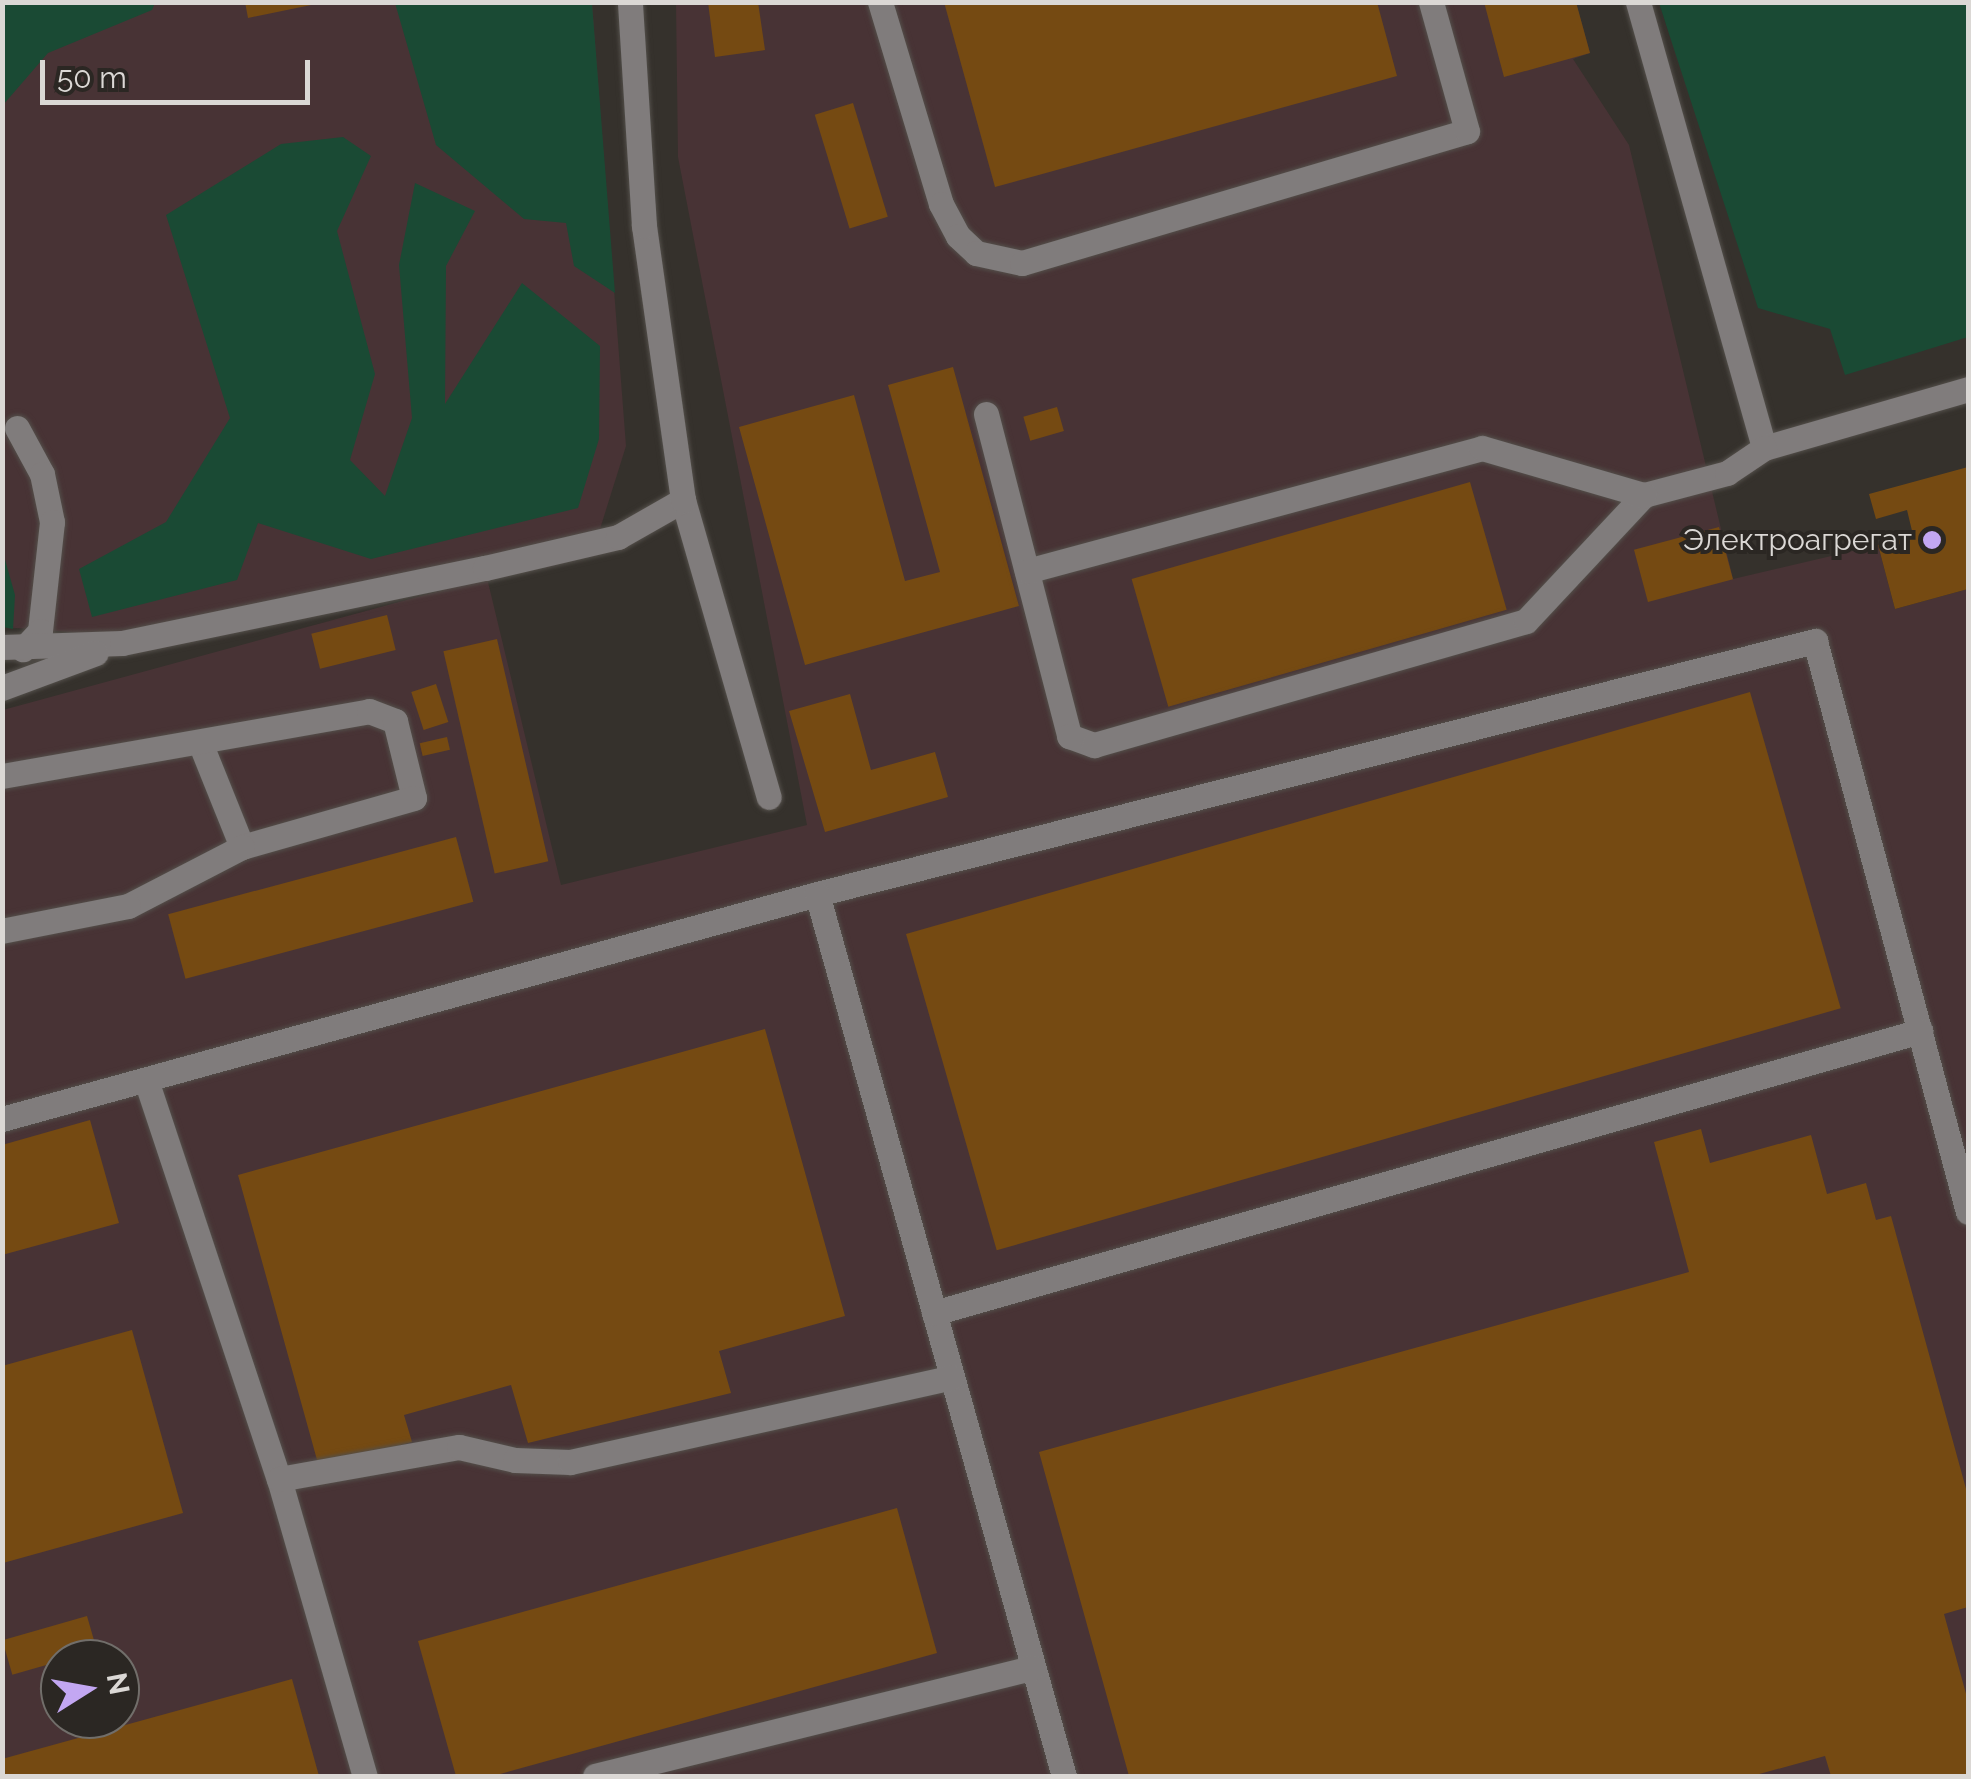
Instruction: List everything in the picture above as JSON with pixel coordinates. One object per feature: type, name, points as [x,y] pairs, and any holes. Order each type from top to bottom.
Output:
[{"type":"street","points":[[630,2],[644,226],[683,500],[769,797]]},
{"type":"street","points":[[880,2],[941,204],[958,236],[976,253],[1022,263],[1468,131],[1431,2]]},
{"type":"street","points":[[1638,2],[1764,448]]},
{"type":"street","points":[[1026,571],[1482,448],[1644,495],[1727,473],[1764,448],[1968,389]]},
{"type":"street","points":[[986,414],[1069,736],[1094,746],[1526,621],[1644,495]]},
{"type":"street","points":[[13,648],[40,631],[52,522],[42,474],[17,428]]},
{"type":"street","points":[[2,688],[122,643],[618,537],[683,500]]},
{"type":"street","points":[[2,1119],[817,894],[1815,641],[1968,1212]]},
{"type":"street","points":[[13,648],[122,643]]},
{"type":"street","points":[[2,776],[55,763],[201,745],[369,710],[395,721],[414,798],[242,847],[128,906],[2,931]]},
{"type":"street","points":[[201,745],[242,847]]},
{"type":"street","points":[[817,894],[1064,1776]]},
{"type":"street","points":[[934,1313],[1920,1032]]},
{"type":"street","points":[[146,1080],[279,1479],[365,1776]]},
{"type":"street","points":[[279,1479],[459,1447],[514,1460],[570,1462],[952,1377]]},
{"type":"street","points":[[595,1776],[1033,1668]]},
{"type":"shaded area","points":[[2,3],[592,3],[626,446],[600,529],[208,623],[122,636],[3,627]]},
{"type":"shaded area","name":"Электроагрегат","points":[[676,3],[1576,3],[1590,53],[1573,59],[1629,145],[1733,579],[1878,545],[1895,609],[1968,589],[1968,1776],[3,1776],[3,710],[487,578],[561,885],[807,825],[678,157]]},
{"type":"green space","points":[[2,3],[155,3],[152,10],[48,53],[3,105]]},
{"type":"green space","points":[[395,3],[592,3],[615,293],[574,266],[566,223],[524,219],[436,145]]},
{"type":"green space","points":[[1659,3],[1968,3],[1968,337],[1845,375],[1830,329],[1758,308]]},
{"type":"green space","points":[[343,137],[371,156],[337,231],[375,374],[350,460],[385,496],[412,418],[399,265],[415,183],[475,211],[446,266],[445,404],[522,283],[600,346],[599,439],[578,508],[371,559],[258,523],[237,580],[92,617],[79,569],[166,522],[230,418],[166,215],[281,144]]},
{"type":"green space","points":[[2,549],[15,595],[13,629],[3,627]]},
{"type":"building","points":[[245,2],[316,2],[316,4],[248,18]]},
{"type":"building","points":[[708,2],[758,2],[765,50],[715,57]]},
{"type":"building","points":[[944,2],[1377,2],[1397,76],[995,187]]},
{"type":"building","points":[[1484,2],[1576,2],[1590,53],[1504,77]]},
{"type":"building","points":[[853,103],[888,217],[850,228],[815,115]]},
{"type":"building","points":[[953,367],[1019,606],[805,665],[739,427],[854,395],[905,581],[940,572],[888,385]]},
{"type":"building","points":[[1057,407],[1064,431],[1030,441],[1023,417]]},
{"type":"building","name":"Электроагрегат","points":[[1968,467],[1968,589],[1895,609],[1878,545],[1913,535],[1907,510],[1876,519],[1869,494]]},
{"type":"building","points":[[1470,482],[1507,610],[1168,707],[1132,579]]},
{"type":"building","points":[[1719,527],[1733,579],[1648,602],[1634,550]]},
{"type":"building","points":[[387,615],[396,650],[320,669],[311,634]]},
{"type":"building","points":[[497,639],[548,861],[495,874],[443,651]]},
{"type":"building","points":[[436,684],[448,722],[424,730],[411,692]]},
{"type":"building","points":[[1750,692],[1841,1008],[997,1250],[906,934]]},
{"type":"building","points":[[850,694],[871,770],[935,752],[948,797],[825,832],[789,711]]},
{"type":"building","points":[[447,737],[450,750],[423,756],[420,743]]},
{"type":"building","points":[[456,837],[473,902],[185,979],[168,914]]},
{"type":"building","points":[[765,1029],[845,1316],[719,1351],[731,1393],[528,1443],[511,1385],[404,1415],[412,1442],[319,1467],[238,1175]]},
{"type":"building","points":[[90,1120],[119,1223],[2,1255],[2,1145]]},
{"type":"building","points":[[1701,1129],[1710,1163],[1811,1135],[1827,1194],[1866,1183],[1876,1220],[1891,1216],[1968,1496],[1968,1607],[1944,1614],[1968,1701],[1968,1776],[1831,1776],[1825,1756],[1752,1776],[1129,1776],[1039,1452],[1689,1272],[1654,1142]]},
{"type":"building","points":[[132,1330],[183,1513],[3,1563],[2,1366]]},
{"type":"building","points":[[897,1508],[937,1653],[493,1776],[456,1776],[418,1641]]},
{"type":"building","points":[[87,1616],[94,1639],[40,1639],[40,1667],[12,1675],[2,1640]]},
{"type":"building","points":[[292,1679],[319,1776],[2,1776],[2,1759],[74,1739],[140,1739],[140,1721]]},
{"type":"place","name":"Электроагрегат","points":[[1932,540]]}]
